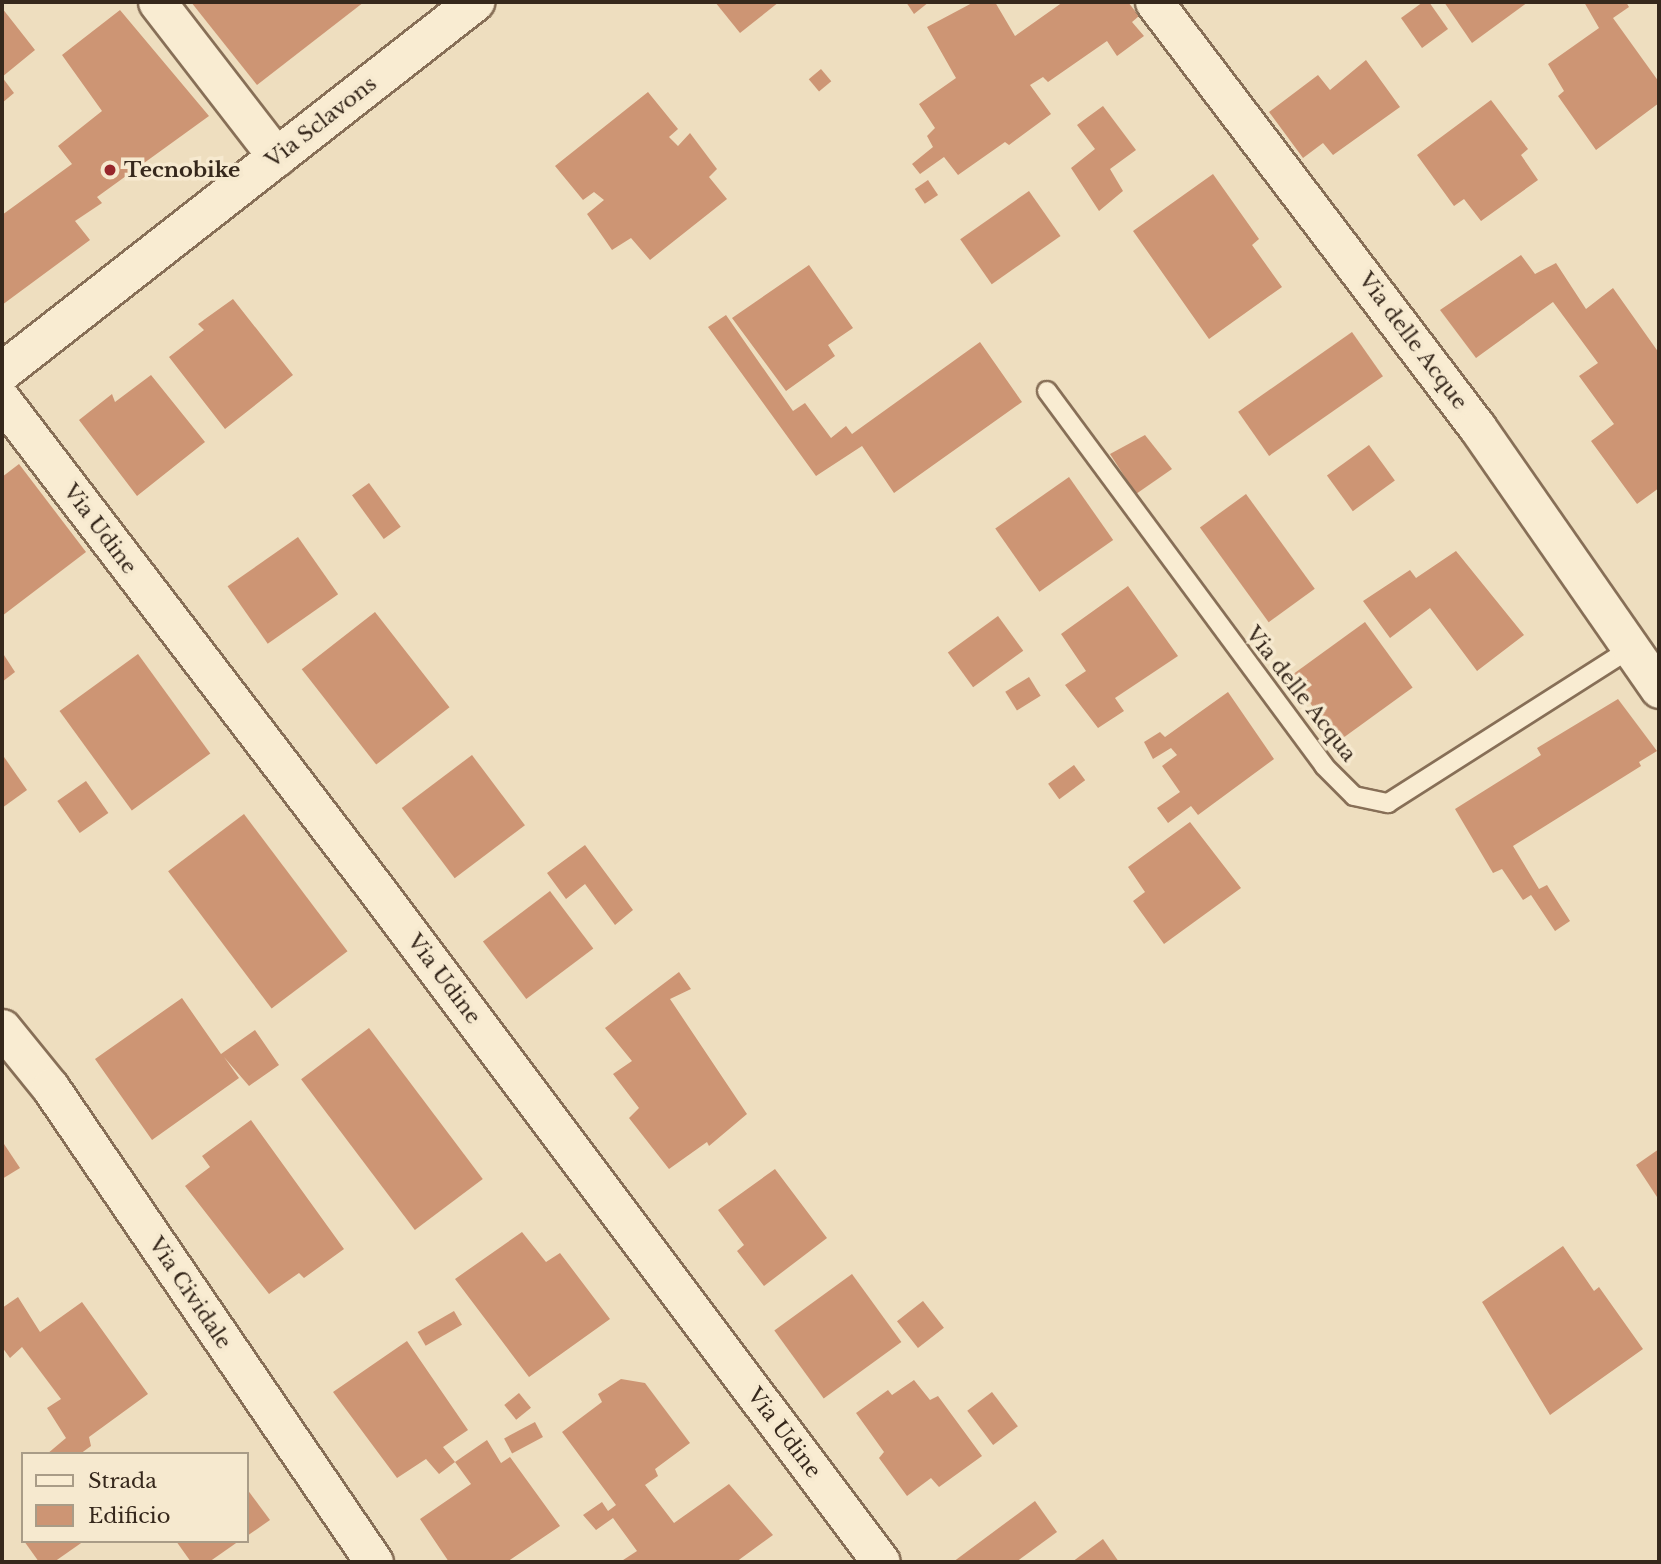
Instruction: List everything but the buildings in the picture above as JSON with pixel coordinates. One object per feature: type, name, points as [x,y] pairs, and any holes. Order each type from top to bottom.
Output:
[{"type":"street","points":[[157,2],[277,157]]},
{"type":"street","name":"Via Sclavons","points":[[2,372],[475,2]]},
{"type":"street","name":"Via delle Acque","points":[[1154,2],[1477,427],[1659,689]]},
{"type":"street","name":"Via Udine","points":[[2,400],[385,900],[881,1562]]},
{"type":"street","name":"Via Cividale","points":[[2,1028],[57,1099],[374,1562]]},
{"type":"lane","name":"Via delle Acqua","points":[[1047,391],[1324,766],[1354,796],[1388,803],[1631,649]]},
{"type":"place","name":"Tecnobike","points":[[110,170]]}]
